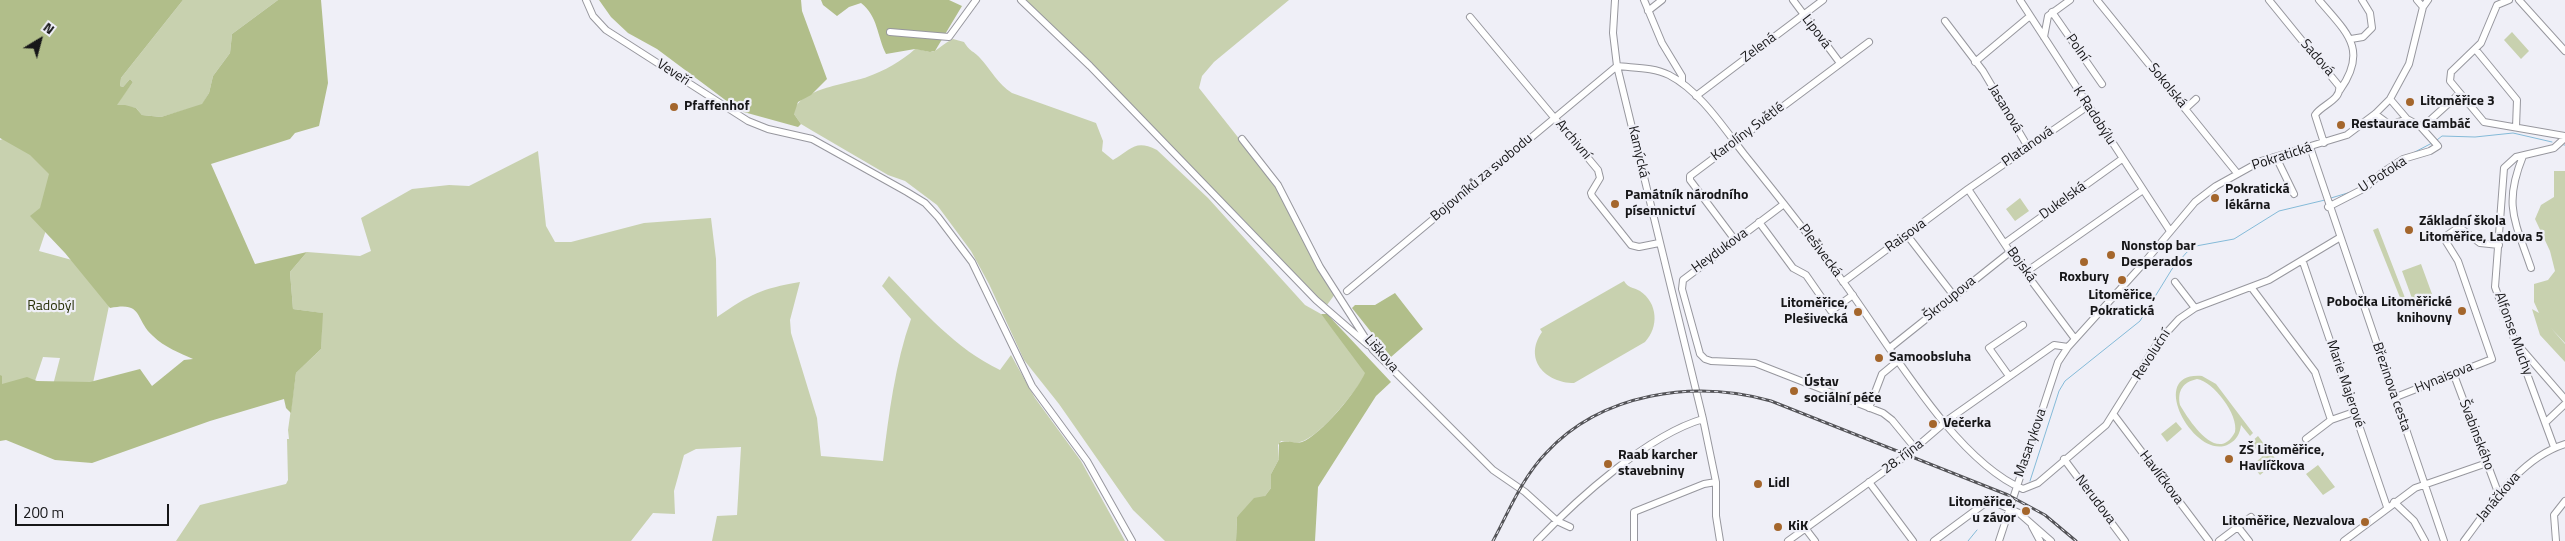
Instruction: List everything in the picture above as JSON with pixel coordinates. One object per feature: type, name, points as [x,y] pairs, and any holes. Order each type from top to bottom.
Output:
[{"type":"street","name":"Veveří","points":[[586,0],[600,23],[615,35],[748,121],[777,131],[812,139],[925,203],[972,262],[1032,386],[1087,461],[1132,541]]},
{"type":"street","points":[[890,32],[949,37],[976,0]]},
{"type":"street","points":[[1022,0],[1090,66],[1316,300],[1373,350]]},
{"type":"street","name":"Kamýcká","points":[[1615,0],[1613,33],[1617,66],[1703,419],[1716,482],[1716,516],[1720,541]]},
{"type":"street","name":"Plešivecká","points":[[1644,0],[1662,43],[1682,76],[1682,83],[1696,96],[1784,204],[1853,295],[1944,424],[1997,476],[2016,486]]},
{"type":"street","points":[[1648,10],[1662,0]]},
{"type":"street","name":"Lipová","points":[[1793,0],[1840,63]]},
{"type":"street","name":"Zelená","points":[[1696,96],[1823,0]]},
{"type":"street","name":"K Radobýlu","points":[[2020,0],[2170,231]]},
{"type":"street","points":[[2044,37],[2047,19],[2052,12],[2070,0]]},
{"type":"street","name":"Sokolská","points":[[2097,0],[2237,173]]},
{"type":"street","name":"Sadová","points":[[2269,0],[2338,82],[2340,90],[2336,97],[2315,115],[2324,142]]},
{"type":"street","points":[[2319,0],[2351,38],[2355,59],[2351,73],[2340,90]]},
{"type":"street","points":[[2351,38],[2363,37],[2372,28],[2370,13],[2362,0]]},
{"type":"street","points":[[2417,0],[2423,7]]},
{"type":"street","name":"Pokratická","points":[[2068,347],[2143,264],[2195,202],[2237,173],[2276,157],[2347,135],[2375,114],[2390,98],[2409,64],[2423,7],[2428,0]]},
{"type":"street","points":[[2509,0],[2500,3],[2476,50],[2450,74],[2450,81],[2484,122],[2565,137]]},
{"type":"street","points":[[2520,0],[2565,51]]},
{"type":"street","name":"Polní","points":[[2052,12],[2102,84]]},
{"type":"street","points":[[1975,62],[2030,16]]},
{"type":"street","name":"Archivní","points":[[1470,17],[1598,170],[1600,178],[1591,193],[1592,196],[1630,245],[1639,247],[1659,243]]},
{"type":"street","name":"Jasanová","points":[[1945,21],[1982,71],[2028,147]]},
{"type":"street","name":"Karolíny Světlé","points":[[1736,240],[1690,180],[1690,176],[1869,42]]},
{"type":"street","points":[[2476,50],[2517,100],[2516,127]]},
{"type":"street","points":[[1617,66],[1656,69],[1682,83]]},
{"type":"street","name":"Bojovníků za svobodu","points":[[1347,290],[1617,66]]},
{"type":"street","points":[[2390,98],[2408,119],[2420,126],[2427,123],[2459,94]]},
{"type":"street","points":[[2185,108],[2196,100]]},
{"type":"street","name":"Platanová","points":[[1968,189],[2088,106]]},
{"type":"street","points":[[2375,114],[2390,125],[2408,119]]},
{"type":"street","name":"U Potoka","points":[[2328,207],[2365,188],[2403,159],[2430,151],[2436,142],[2420,126]]},
{"type":"street","name":"Alfonse Muchy","points":[[2554,447],[2495,287],[2504,168],[2510,161],[2554,148],[2565,137]]},
{"type":"street","name":"Liškova","points":[[1242,139],[1278,185],[1320,267],[1373,350],[1493,470],[1525,492],[1557,521],[1570,527]]},
{"type":"street","name":"Březinova cesta","points":[[2310,147],[2328,207],[2396,397],[2424,486],[2444,541]]},
{"type":"street","points":[[2523,156],[2514,180],[2512,210],[2531,268]]},
{"type":"street","points":[[2276,157],[2294,194]]},
{"type":"street","name":"Dukelská","points":[[2005,243],[2122,159]]},
{"type":"street","name":"Raisova","points":[[1843,282],[1968,189]]},
{"type":"street","name":"Bojská","points":[[1968,189],[2010,252],[2075,339]]},
{"type":"street","points":[[2026,272],[2143,190]]},
{"type":"street","name":"Heydukova","points":[[1697,340],[1682,289],[1683,280],[1784,204]]},
{"type":"street","name":"Heydukova","points":[[1759,222],[1793,268],[1806,275],[1831,311],[1853,295]]},
{"type":"street","name":"Hynaisova","points":[[2396,397],[2492,359],[2458,261],[2445,240],[2446,236],[2457,228],[2463,228],[2480,243],[2499,245]]},
{"type":"street","points":[[1907,235],[1954,296]]},
{"type":"street","name":"Revoluční","points":[[2016,486],[2023,489],[2030,488],[2106,425],[2164,334],[2179,319],[2195,308],[2270,280],[2303,262],[2339,238]]},
{"type":"street","name":"Škroupova","points":[[1890,347],[2010,252]]},
{"type":"street","name":"Marie Majerové","points":[[2303,262],[2388,507]]},
{"type":"street","points":[[2176,282],[2195,308]]},
{"type":"street","points":[[2251,286],[2315,372],[2331,420]]},
{"type":"street","points":[[2009,376],[1989,348],[2023,325]]},
{"type":"street","points":[[1684,344],[1697,340],[1700,354],[1710,362],[1755,363],[1888,416],[1915,448]]},
{"type":"street","points":[[2516,343],[2565,399]]},
{"type":"street","name":"28. října","points":[[1788,541],[2054,344],[2068,347]]},
{"type":"street","name":"Masarykova","points":[[1999,541],[2058,362],[2068,347]]},
{"type":"street","points":[[1868,408],[1882,374],[1899,360]]},
{"type":"street","name":"Švabinského","points":[[2454,375],[2499,495]]},
{"type":"street","points":[[2546,422],[2565,404]]},
{"type":"street","points":[[2306,439],[2331,420],[2354,412]]},
{"type":"street","name":"Havlíčkova","points":[[2114,415],[2209,541]]},
{"type":"street","points":[[1537,541],[1557,521],[1646,448],[1680,427],[1703,419]]},
{"type":"street","name":"Janáčkova","points":[[2464,541],[2516,474],[2554,447],[2565,444]]},
{"type":"street","name":"Nerudova","points":[[2064,460],[2125,541]]},
{"type":"street","points":[[2344,541],[2415,488],[2487,463]]},
{"type":"street","points":[[1634,541],[1634,512],[1704,484],[1716,482]]},
{"type":"street","points":[[1869,482],[1913,541]]},
{"type":"street","points":[[2556,541],[2554,515],[2565,501]]},
{"type":"street","points":[[1934,541],[1988,502],[1998,503],[2010,508],[2052,541]]},
{"type":"street","points":[[2394,502],[2414,521],[2425,541]]},
{"type":"street","points":[[2219,541],[2251,517]]},
{"type":"street","points":[[2030,523],[2040,541]]},
{"type":"street","points":[[2238,527],[2248,541]]},
{"type":"street","points":[[1805,528],[1815,541]]},
{"type":"green space","points":[[0,0],[183,0],[121,78],[120,86],[123,87],[130,79],[133,82],[117,105],[136,108],[142,115],[161,117],[202,104],[209,93],[213,76],[230,53],[232,34],[278,0],[321,0],[328,83],[319,126],[295,133],[290,139],[211,164],[255,264],[307,252],[290,272],[293,309],[323,313],[321,349],[296,373],[291,413],[286,408],[284,399],[210,421],[92,463],[55,460],[6,440],[0,441],[0,375],[2,376],[2,384],[27,377],[37,381],[90,382],[140,369],[152,386],[184,360],[193,359],[157,340],[147,330],[134,309],[121,306],[110,308],[65,253],[30,216],[40,208],[49,174],[30,155],[0,138]]},
{"type":"green space","points":[[183,0],[278,0],[232,34],[230,53],[213,76],[209,93],[202,105],[161,117],[142,115],[136,108],[116,105],[133,82],[130,79],[123,87],[120,86],[121,78]]},
{"type":"green space","points":[[599,0],[801,0],[802,11],[827,79],[811,95],[798,102],[794,114],[801,124],[798,127],[740,111],[657,49],[628,33],[611,17]]},
{"type":"green space","points":[[821,0],[949,0],[962,6],[935,51],[915,49],[886,54],[874,20],[867,8],[861,3],[849,7],[837,16],[823,5]]},
{"type":"green space","points":[[1025,0],[1289,0],[1214,62],[1202,76],[1199,88],[1275,184],[1335,294],[1327,305],[1317,298],[1241,217]]},
{"type":"green space","points":[[2512,32],[2529,51],[2521,59],[2504,40]]},
{"type":"green space","points":[[953,39],[964,42],[1012,93],[1096,123],[1103,141],[1102,151],[1113,160],[1138,145],[1144,145],[1157,150],[1208,198],[1305,305],[1321,314],[1363,366],[1366,373],[1363,379],[1326,424],[1308,439],[1298,443],[1281,441],[1278,445],[1279,459],[1271,474],[1271,488],[1265,496],[1237,517],[1236,541],[1165,541],[1133,510],[1059,404],[1024,360],[989,284],[971,251],[937,205],[905,181],[888,175],[801,124],[794,114],[797,106],[803,99],[813,93],[873,75],[899,62],[915,49],[932,52]]},
{"type":"green space","name":"Radobýl","points":[[87,108],[39,251],[116,272],[93,383],[53,385],[60,358],[43,357],[33,387],[0,387],[0,140]]},
{"type":"green space","points":[[538,151],[546,226],[555,242],[571,242],[644,223],[711,218],[716,259],[717,317],[756,293],[800,282],[790,320],[791,333],[817,418],[821,456],[883,461],[897,371],[911,319],[882,286],[889,276],[941,328],[984,361],[1000,370],[1011,355],[1035,398],[1081,461],[1125,541],[712,541],[717,516],[737,515],[741,447],[696,449],[684,455],[674,491],[675,514],[653,513],[631,541],[176,541],[200,505],[286,484],[288,480],[287,439],[289,439],[288,430],[296,373],[321,349],[322,313],[293,309],[290,272],[307,252],[360,256],[371,251],[361,218],[412,189],[449,185],[469,186]]},
{"type":"green space","points":[[2554,171],[2565,171],[2565,343],[2551,328],[2565,344],[2565,362],[2540,335],[2532,309],[2539,313],[2534,302],[2534,284],[2548,280],[2555,271],[2550,251],[2535,219],[2541,205],[2554,197]]},
{"type":"green space","points":[[2020,198],[2029,211],[2015,221],[2006,209]]},
{"type":"green space","points":[[2378,228],[2407,303],[2403,305],[2373,230]]},
{"type":"green space","points":[[2421,264],[2432,294],[2413,301],[2402,271]]},
{"type":"green space","points":[[1624,281],[1646,296],[1653,308],[1655,315],[1653,329],[1645,342],[1574,383],[1554,379],[1546,374],[1536,360],[1535,351],[1542,332],[1540,329]]},
{"type":"green space","points":[[1395,293],[1423,329],[1391,357],[1352,308],[1355,305],[1375,305]]},
{"type":"green space","points":[[1321,314],[1327,314],[1391,382],[1376,396],[1318,487],[1315,541],[1236,541],[1237,517],[1254,498],[1265,496],[1271,488],[1271,474],[1279,459],[1279,443],[1285,441],[1302,442],[1310,438],[1347,401],[1365,373]]},
{"type":"green space","points":[[2202,376],[2216,384],[2253,433],[2250,436],[2241,425],[2238,436],[2229,444],[2216,446],[2203,441],[2191,430],[2181,415],[2176,400],[2177,387],[2185,378]],"holes":[[[2192,380],[2203,381],[2224,400],[2233,417],[2235,432],[2228,441],[2221,444],[2213,442],[2197,430],[2180,405],[2179,395],[2182,388]]]},
{"type":"green space","points":[[2176,422],[2182,429],[2167,442],[2161,434]]},
{"type":"green space","points":[[2258,436],[2277,461],[2260,475],[2252,465],[2262,457],[2251,442]]},
{"type":"green space","points":[[2318,465],[2335,487],[2323,495],[2306,474]]},
{"type":"waterway","points":[[2437,140],[2442,136],[2475,137],[2513,133],[2552,142]]},
{"type":"waterway","points":[[2413,153],[2432,143]]},
{"type":"waterway","points":[[2331,198],[2351,192]]},
{"type":"waterway","points":[[2030,481],[2059,391],[2065,381],[2140,321],[2172,269],[2187,252],[2196,246],[2234,239],[2279,211],[2325,200]]},
{"type":"waterway","points":[[1968,541],[1977,530]]},
{"type":"railway","points":[[1493,541],[1516,495],[1530,473],[1546,453],[1568,433],[1594,416],[1621,404],[1650,396],[1680,392],[1711,391],[1741,394],[1771,401],[2008,495],[2045,515],[2076,541]]},
{"type":"place","name":"Litoměřice 3","points":[[2410,102]]},
{"type":"place","name":"Pfaffenhof","points":[[674,107]]},
{"type":"place","name":"Restaurace Gambáč","points":[[2341,125]]},
{"type":"place","name":"Pokratická lékárna","points":[[2215,198]]},
{"type":"place","name":"Památník národního písemnictví","points":[[1615,204]]},
{"type":"place","name":"Základní škola Litoměřice, Ladova 5","points":[[2409,230]]},
{"type":"place","name":"Nonstop bar Desperados","points":[[2111,255]]},
{"type":"place","name":"Roxbury","points":[[2084,262]]},
{"type":"place","name":"Litoměřice, Pokratická","points":[[2122,280]]},
{"type":"place","name":"Pobočka Litoměřické knihovny","points":[[2462,311]]},
{"type":"place","name":"Litoměřice, Plešivecká","points":[[1858,312]]},
{"type":"place","name":"Samoobsluha","points":[[1879,358]]},
{"type":"place","name":"Ústav sociální péče","points":[[1794,391]]},
{"type":"place","name":"Večerka","points":[[1933,424]]},
{"type":"place","name":"ZŠ Litoměřice, Havlíčkova","points":[[2229,459]]},
{"type":"place","name":"Raab karcher stavebniny","points":[[1608,464]]},
{"type":"place","name":"Lidl","points":[[1758,484]]},
{"type":"place","name":"Litoměřice, u závor","points":[[2026,511]]},
{"type":"place","name":"Litoměřice, Nezvalova","points":[[2365,522]]},
{"type":"place","name":"KiK","points":[[1778,527]]}]
